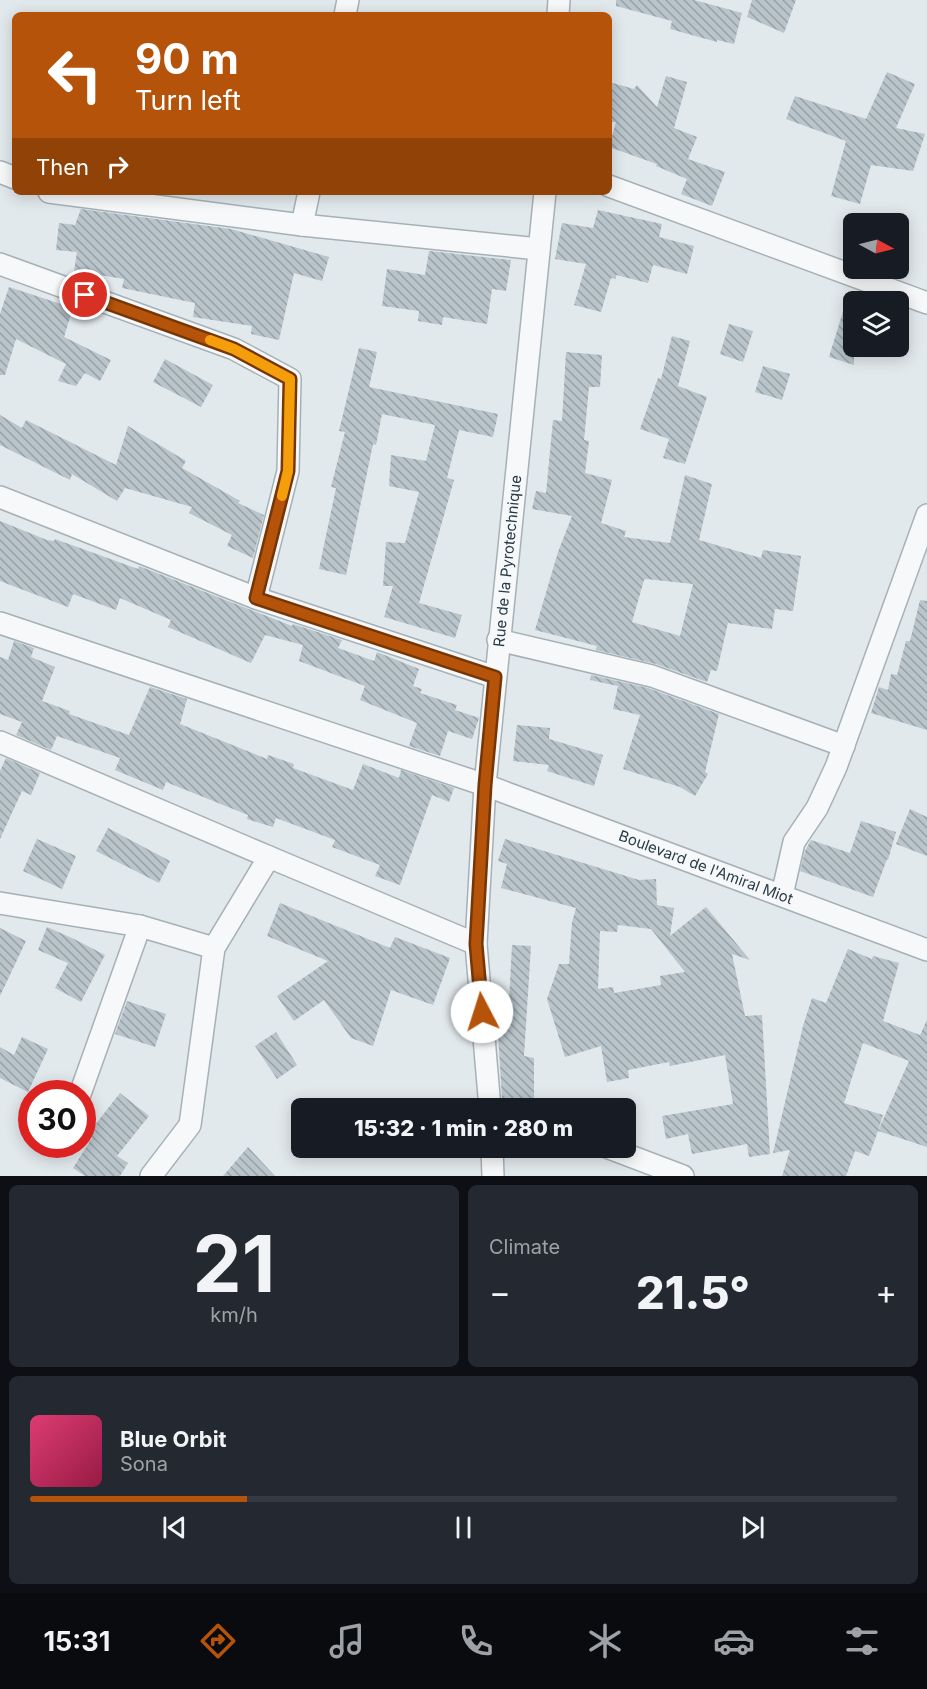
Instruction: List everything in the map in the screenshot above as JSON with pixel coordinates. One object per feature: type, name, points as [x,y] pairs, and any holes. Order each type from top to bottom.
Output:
[{"type":"street","points":[[612,187],[927,303]]},
{"type":"street","points":[[72,195],[303,225],[539,249]]},
{"type":"street","points":[[303,225],[308,195]]},
{"type":"street","name":"Rue de la Pyrotechnique","points":[[495,1098],[476,944],[485,785],[498,640],[545,195]]},
{"type":"street","points":[[0,264],[234,349],[290,379],[288,471],[256,598]]},
{"type":"street","points":[[0,497],[256,598],[495,677]]},
{"type":"street","points":[[782,896],[794,842],[817,808],[844,746],[927,515]]},
{"type":"street","name":"Boulevard de l'Amiral Miot","points":[[0,623],[485,785],[927,950]]},
{"type":"street","points":[[498,640],[652,676],[844,746]]},
{"type":"street","points":[[0,742],[476,944]]},
{"type":"street","points":[[152,1176],[190,1125],[214,948],[269,857]]},
{"type":"street","points":[[0,903],[140,926],[214,948]]},
{"type":"street","points":[[85,1080],[140,926]]},
{"type":"street","points":[[492,1158],[493,1176]]},
{"type":"street","points":[[635,1158],[683,1176]]},
{"type":"building","points":[[616,0],[694,0],[742,13],[734,44],[717,40],[717,42],[670,29],[672,21],[616,6]]},
{"type":"building","points":[[752,0],[796,0],[784,33],[747,17]]},
{"type":"building","points":[[887,72],[915,84],[896,128],[925,134],[913,171],[871,165],[860,204],[831,196],[846,141],[786,119],[795,96],[866,119]]},
{"type":"building","points":[[666,76],[687,82],[674,128],[697,137],[688,159],[725,172],[712,206],[681,194],[687,179],[656,166],[657,164],[612,148],[616,122],[612,122],[612,83],[634,89],[637,85],[657,107]]},
{"type":"building","points":[[81,209],[231,229],[329,257],[322,281],[294,273],[279,340],[251,334],[252,326],[193,317],[195,303],[122,288],[124,279],[74,271],[77,252],[56,250],[59,223],[75,225]]},
{"type":"building","points":[[598,210],[662,224],[659,237],[694,246],[687,274],[653,265],[648,283],[616,275],[616,279],[611,278],[601,312],[574,305],[586,264],[555,259],[562,223],[593,228]]},
{"type":"building","points":[[429,251],[511,260],[506,291],[492,289],[487,324],[443,317],[442,325],[418,321],[419,311],[382,306],[387,269],[425,275]]},
{"type":"building","points":[[9,287],[73,308],[64,337],[111,360],[100,381],[85,373],[76,386],[58,381],[66,364],[16,339],[5,375],[0,375],[0,314]]},
{"type":"building","points":[[843,312],[843,357],[854,357],[854,365],[829,357]]},
{"type":"building","points":[[729,324],[753,331],[743,362],[720,354]]},
{"type":"building","points":[[672,336],[690,341],[678,386],[707,397],[685,464],[663,458],[669,439],[640,429],[658,378],[661,379]]},
{"type":"building","points":[[359,348],[377,352],[369,387],[498,414],[493,437],[459,430],[447,478],[454,480],[419,603],[462,615],[455,638],[384,617],[393,586],[383,586],[386,542],[405,543],[419,492],[389,486],[391,455],[426,461],[435,425],[382,414],[376,445],[373,444],[346,575],[319,569],[336,488],[331,487],[345,432],[339,431]]},
{"type":"building","points":[[566,352],[602,355],[600,387],[589,387],[584,440],[589,441],[585,473],[612,480],[601,523],[626,531],[624,537],[670,543],[685,475],[712,484],[699,540],[761,558],[763,550],[801,556],[793,611],[775,609],[772,629],[728,623],[717,671],[711,670],[707,682],[656,664],[596,650],[597,646],[535,630],[558,552],[572,516],[532,509],[536,491],[546,493],[553,420],[562,421]],"holes":[[[644,580],[693,584],[680,636],[632,622]]]},
{"type":"building","points":[[165,359],[213,385],[201,407],[153,382]]},
{"type":"building","points":[[763,366],[790,374],[782,400],[755,392]]},
{"type":"building","points":[[0,415],[22,428],[26,420],[116,465],[128,426],[186,461],[182,468],[240,501],[238,503],[264,515],[253,558],[227,546],[232,535],[189,513],[192,507],[125,488],[117,501],[72,474],[70,480],[0,445]]},
{"type":"building","points":[[0,521],[47,540],[54,541],[55,539],[138,569],[139,566],[292,626],[293,624],[342,640],[338,648],[374,661],[377,652],[419,669],[413,686],[422,689],[420,693],[457,705],[455,710],[479,718],[472,739],[448,731],[440,756],[409,746],[417,723],[360,700],[365,686],[299,661],[303,645],[265,635],[251,663],[168,627],[171,620],[120,598],[116,610],[73,594],[68,607],[0,581]]},
{"type":"building","points":[[920,600],[927,601],[927,730],[871,713],[879,687],[888,690],[891,674],[897,675],[906,641],[910,641]]},
{"type":"building","points":[[14,641],[34,648],[31,657],[55,667],[42,701],[70,711],[69,714],[129,735],[150,687],[187,699],[180,724],[267,759],[268,755],[294,764],[293,768],[353,790],[363,764],[399,778],[401,770],[454,788],[449,802],[432,795],[400,885],[375,876],[380,865],[332,847],[335,840],[276,818],[273,827],[247,819],[248,815],[166,782],[163,790],[115,770],[120,758],[57,736],[51,750],[16,735],[22,722],[0,714],[0,657],[8,660]]},
{"type":"building","points":[[591,675],[648,688],[719,714],[705,772],[708,774],[695,796],[680,787],[623,769],[640,715],[613,709],[618,686],[590,680]]},
{"type":"building","points":[[517,725],[550,728],[549,739],[603,755],[594,786],[547,771],[549,765],[513,761]]},
{"type":"building","points":[[6,758],[40,773],[31,795],[22,791],[0,839],[0,771]]},
{"type":"building","points":[[910,809],[927,817],[927,856],[896,844]]},
{"type":"building","points":[[861,821],[896,832],[873,897],[800,871],[805,851],[811,840],[850,853]]},
{"type":"building","points":[[108,828],[170,861],[159,883],[96,851]]},
{"type":"building","points":[[37,839],[76,856],[62,889],[23,871]]},
{"type":"building","points":[[505,839],[639,880],[656,879],[657,905],[674,908],[670,936],[706,907],[750,960],[732,954],[745,1016],[762,1015],[770,1154],[749,1157],[747,1144],[692,1154],[688,1134],[666,1139],[662,1116],[733,1104],[725,1055],[670,1066],[669,1062],[628,1070],[629,1078],[607,1082],[601,1046],[565,1057],[547,999],[559,964],[569,964],[572,922],[576,908],[501,888],[507,864],[498,861]],"holes":[[[618,925],[651,929],[685,972],[660,976],[661,985],[614,993],[613,987],[598,989],[600,931],[617,932]]]},
{"type":"building","points":[[280,903],[390,948],[395,937],[450,958],[433,1005],[391,990],[373,1046],[351,1038],[324,1000],[294,1021],[277,996],[328,961],[267,936]]},
{"type":"building","points":[[47,927],[105,955],[81,1002],[55,988],[68,963],[38,950]]},
{"type":"building","points":[[0,928],[26,941],[0,996]]},
{"type":"building","points":[[512,945],[531,946],[524,1056],[534,1058],[534,1098],[502,1098],[497,1017],[508,1020]]},
{"type":"building","points":[[848,949],[872,959],[873,956],[899,963],[883,1021],[920,1035],[927,1020],[927,1147],[878,1131],[869,1156],[855,1151],[846,1176],[782,1176],[790,1150],[773,1153],[803,1026],[812,998],[826,1003]],"holes":[[[863,1043],[909,1061],[878,1131],[883,1115],[844,1103]]]},
{"type":"building","points":[[127,1001],[166,1014],[155,1047],[115,1034]]},
{"type":"building","points":[[276,1032],[297,1065],[277,1079],[255,1046]]},
{"type":"building","points":[[22,1037],[48,1049],[34,1080],[18,1080],[18,1087],[0,1078],[0,1047],[14,1055]]},
{"type":"building","points":[[120,1093],[149,1116],[117,1156],[128,1163],[120,1176],[85,1176],[73,1168],[79,1158],[96,1158],[96,1124]]},
{"type":"building","points":[[248,1147],[275,1176],[223,1176]]},
{"type":"slow traffic","points":[[210,340],[234,349],[290,379],[288,471],[282,496]]},
{"type":"route","points":[[85,295],[234,349],[290,379],[288,471],[256,598],[495,677],[485,785],[476,944],[482,1012]]}]
